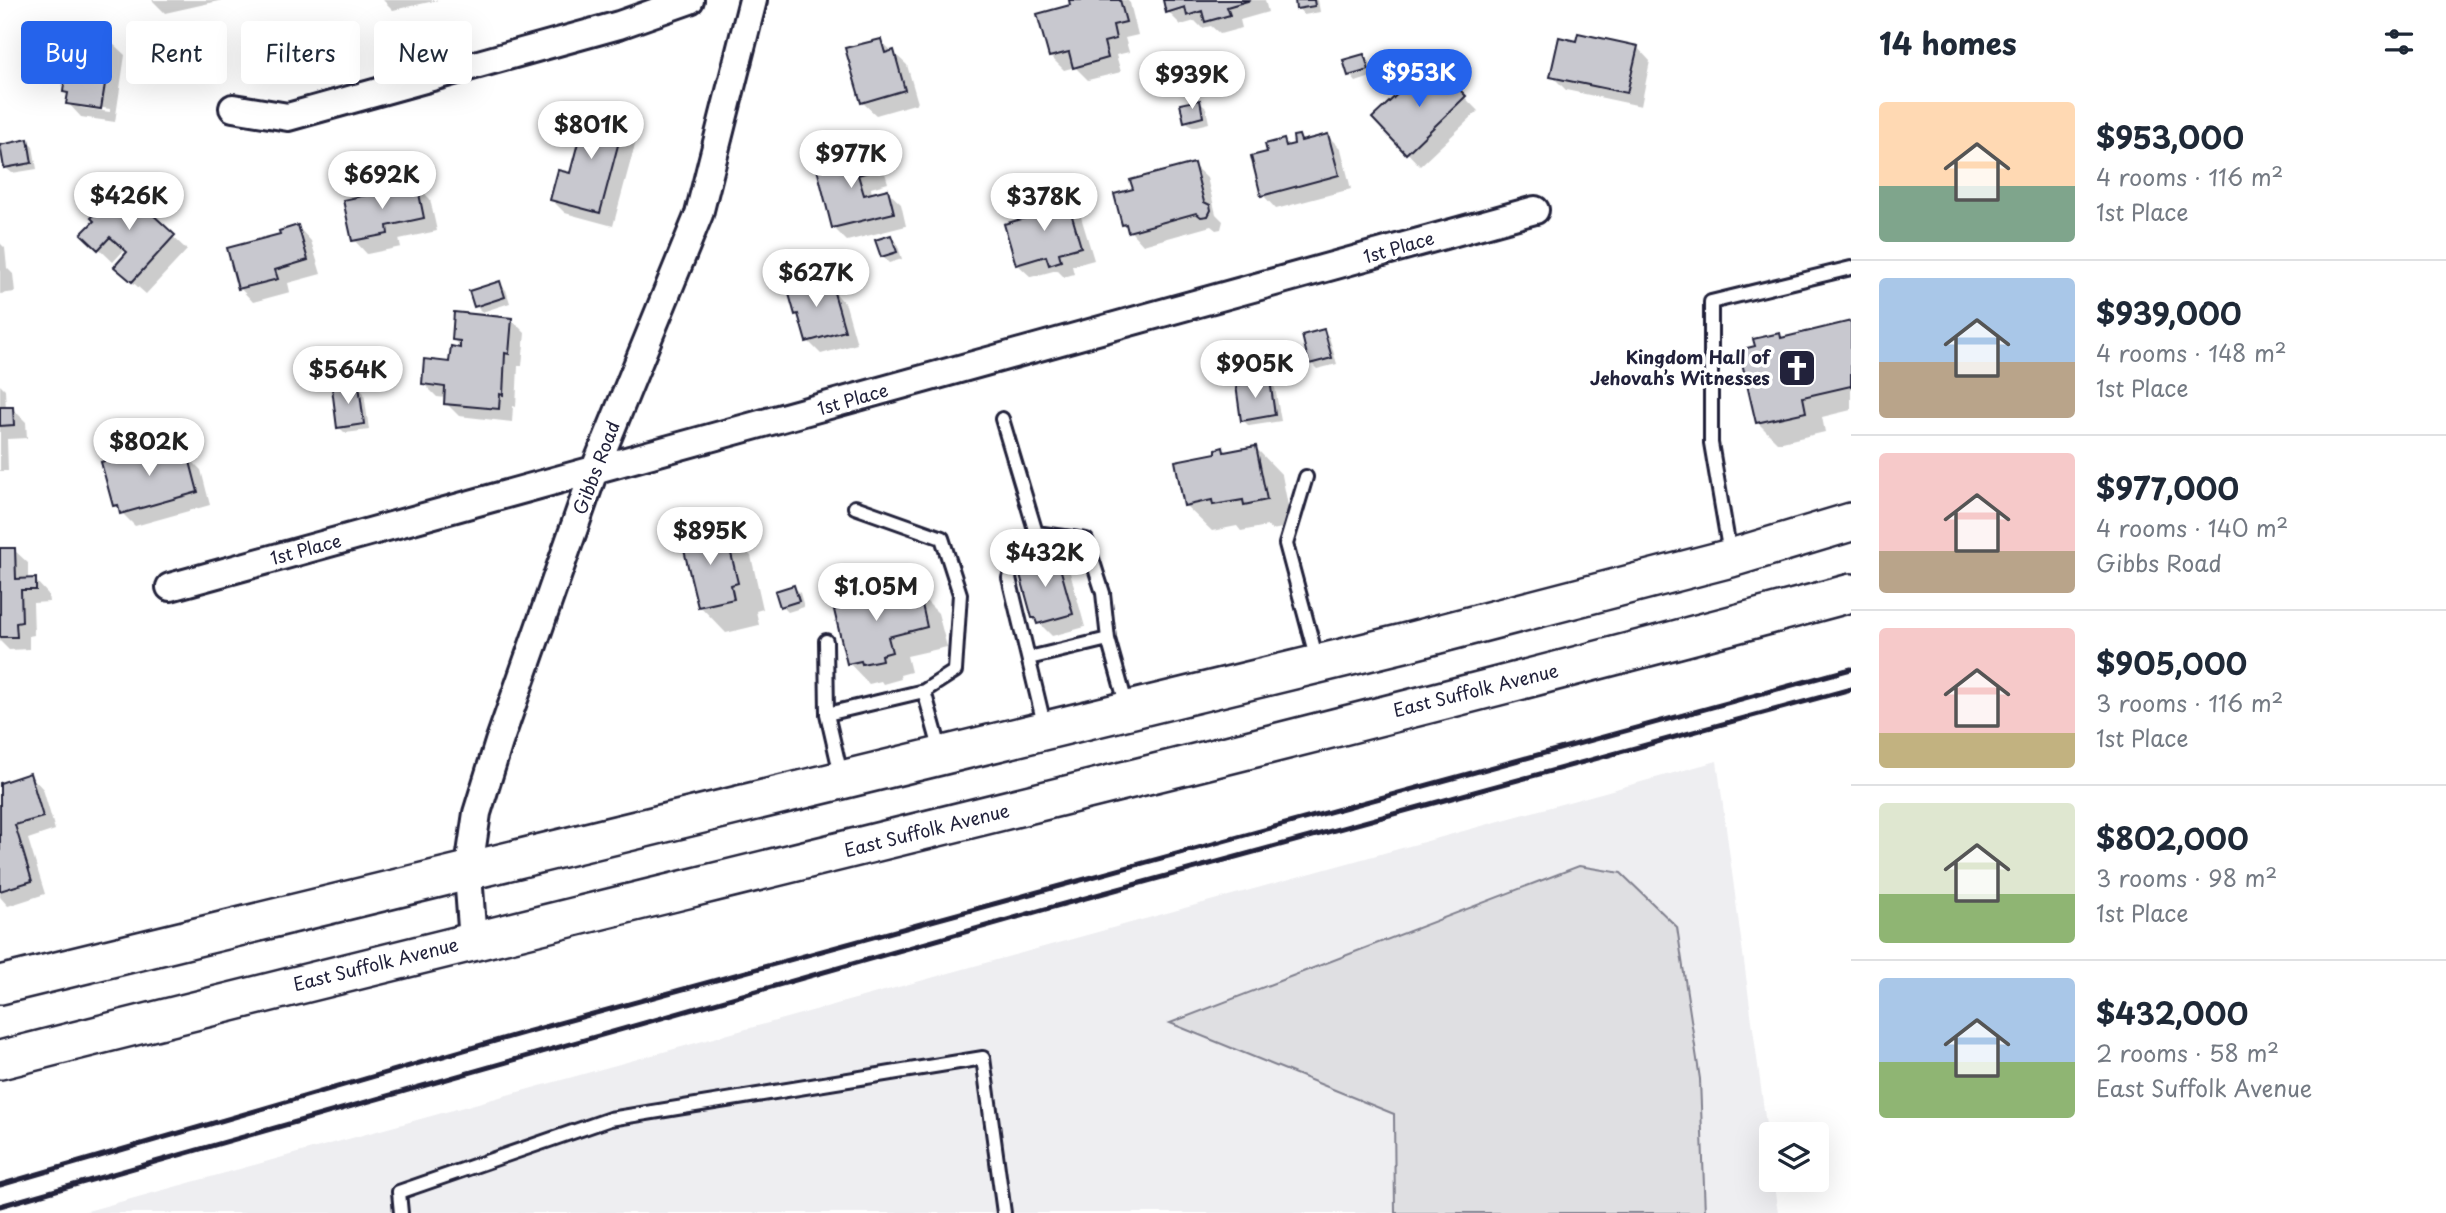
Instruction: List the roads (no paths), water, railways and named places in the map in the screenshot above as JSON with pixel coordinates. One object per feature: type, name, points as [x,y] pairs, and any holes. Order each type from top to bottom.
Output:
[{"type":"main road","points":[[0,985],[1318,664],[1731,558],[1851,522]]},
{"type":"main road","name":"East Suffolk Avenue","points":[[0,1060],[1059,798],[1571,668],[1851,593]]},
{"type":"street","points":[[233,108],[288,117],[619,25],[690,0]]},
{"type":"street","name":"Gibbs Road","points":[[473,941],[469,870],[481,801],[594,471],[699,215],[753,0]]},
{"type":"street","name":"1st Place","points":[[170,587],[1535,210]]},
{"type":"lane","points":[[1731,558],[1711,443],[1711,302],[1851,268]]},
{"type":"lane","points":[[1002,419],[1036,533],[1086,540],[1103,593],[1108,639],[1128,710]]},
{"type":"lane","points":[[1306,477],[1286,544],[1318,664]]},
{"type":"lane","points":[[827,713],[924,691],[955,671],[960,594],[942,538],[855,507]]},
{"type":"lane","points":[[1009,578],[1046,731]]},
{"type":"lane","points":[[1029,658],[1108,639]]},
{"type":"lane","points":[[826,641],[827,713],[842,780]]},
{"type":"lane","points":[[924,691],[942,756]]},
{"type":"lane","points":[[401,1213],[399,1192],[610,1119],[983,1058],[1004,1213]]},
{"type":"railway","points":[[0,1185],[523,1033],[1851,669]]},
{"type":"railway","points":[[0,1206],[1049,908],[1851,689]]},
{"type":"place","name":"Kingdom Hall of Jehovah’s Witnesses","points":[[1797,368]]}]
